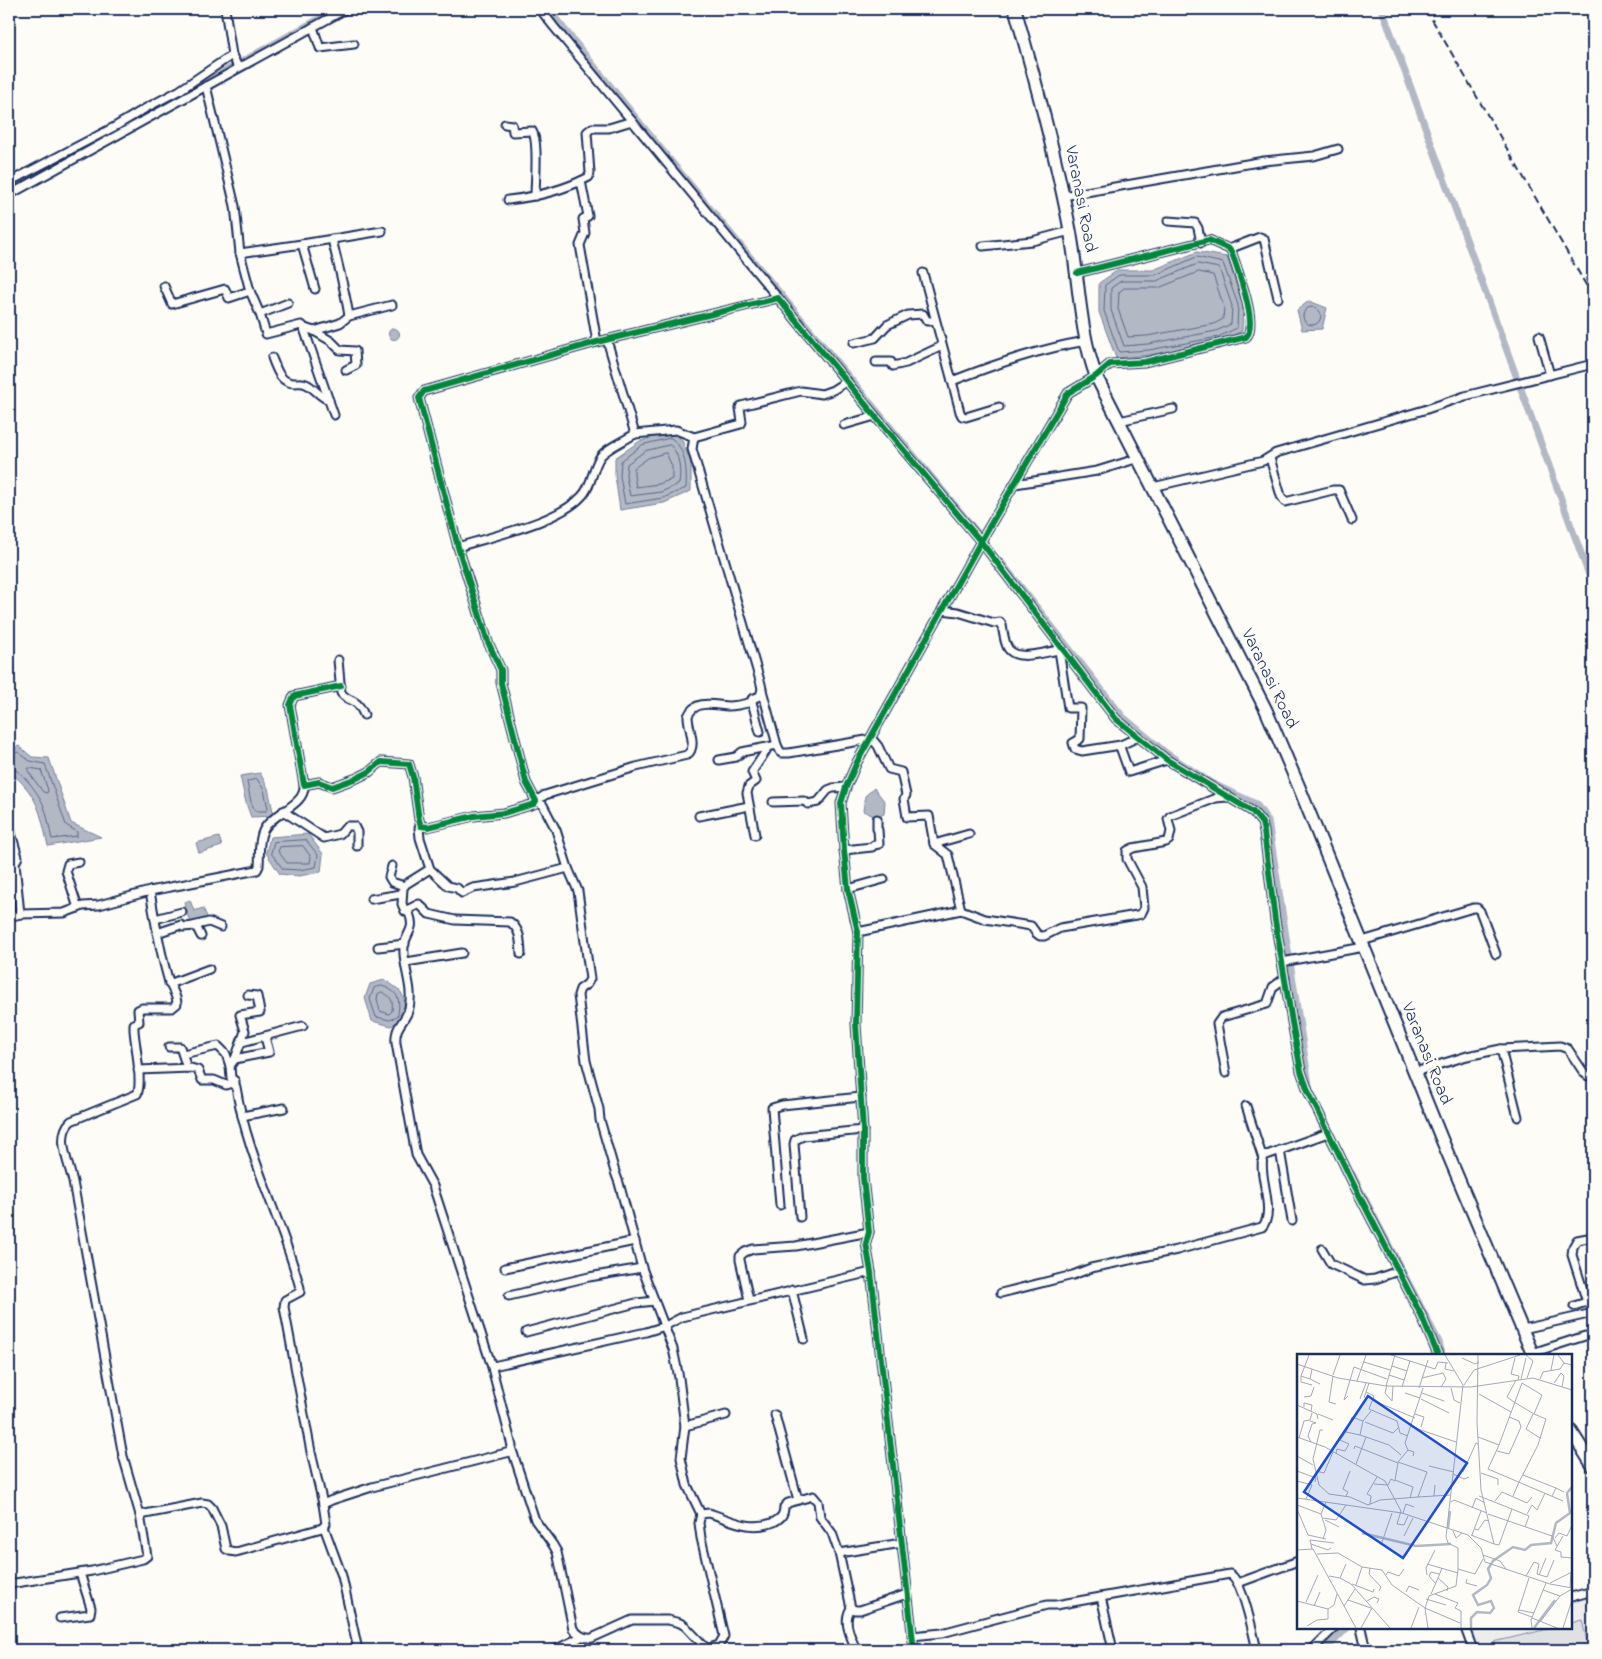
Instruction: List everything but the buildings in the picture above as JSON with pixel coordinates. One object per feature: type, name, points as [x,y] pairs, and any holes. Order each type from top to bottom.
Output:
[{"type":"highway","name":"Varanasi Road","points":[[1015,9],[1053,149],[1070,231],[1086,341],[1096,376],[1266,710],[1442,1140],[1533,1354]]},
{"type":"highway","points":[[1572,1433],[1593,1466]]},
{"type":"street","points":[[225,9],[233,56],[238,66]]},
{"type":"street","points":[[9,195],[206,86],[238,66],[346,9]]},
{"type":"street","points":[[540,9],[875,416],[983,540],[1116,719],[1167,760],[1252,812],[1262,823],[1301,1071],[1310,1097],[1421,1315],[1438,1354]]},
{"type":"street","points":[[313,27],[320,48],[354,44]]},
{"type":"street","points":[[9,182],[180,90],[233,56]]},
{"type":"street","points":[[206,86],[235,206],[240,253],[250,291],[266,334],[301,325],[331,341],[340,350],[355,352],[356,365],[346,370]]},
{"type":"street","points":[[508,200],[535,196],[581,182],[589,177],[587,132],[592,128],[609,128],[632,121]]},
{"type":"street","points":[[505,124],[512,125],[513,132],[532,131],[535,135],[535,196]]},
{"type":"street","points":[[1063,196],[1264,161],[1314,156],[1338,149]]},
{"type":"street","points":[[581,182],[588,216],[583,219],[586,233],[580,245],[597,342]]},
{"type":"street","points":[[1168,221],[1195,223],[1201,243]]},
{"type":"street","points":[[240,253],[382,231]]},
{"type":"street","points":[[983,246],[1032,241],[1070,231]]},
{"type":"street","points":[[1077,273],[1209,240],[1229,249],[1260,237],[1264,239],[1278,298]]},
{"type":"street","points":[[332,239],[339,272],[345,288],[349,316]]},
{"type":"street","points":[[302,244],[315,289]]},
{"type":"street","points":[[914,1650],[871,1272],[866,1243],[868,1232],[863,1178],[863,1130],[856,1024],[858,932],[848,889],[841,803],[857,762],[872,739],[942,610],[1068,393],[1096,376],[1110,364],[1145,362],[1246,337],[1251,330],[1250,312],[1229,249]]},
{"type":"street","points":[[923,273],[962,416],[966,417],[999,406]]},
{"type":"street","points":[[164,286],[172,304],[225,289],[229,298],[250,291]]},
{"type":"street","points":[[430,869],[404,886],[401,894],[405,912],[409,913],[411,926],[405,944],[410,989],[409,1007],[406,1016],[398,1027],[395,1037],[415,1150],[436,1193],[492,1367],[512,1450],[535,1520],[554,1545],[574,1629],[581,1637],[587,1639],[632,1620],[668,1620],[685,1626],[705,1647],[719,1646],[724,1636],[701,1538],[699,1523],[701,1514],[687,1485],[681,1458],[685,1426],[675,1359],[665,1326],[642,1268],[600,1120],[599,1109],[586,1061],[578,995],[580,989],[589,982],[590,975],[580,898],[552,822],[543,805],[536,801],[526,782],[501,683],[501,670],[488,642],[458,547],[419,398],[424,391],[597,342],[778,298]]},
{"type":"street","points":[[260,314],[288,303]]},
{"type":"street","points":[[314,331],[340,323],[349,316],[392,305]]},
{"type":"street","points":[[854,343],[875,338],[884,327],[908,315],[923,314],[927,320],[935,321]]},
{"type":"street","points":[[305,328],[334,415]]},
{"type":"street","points":[[1539,336],[1550,375]]},
{"type":"street","points":[[607,340],[635,434]]},
{"type":"street","points":[[952,381],[1006,360],[1056,346],[1086,341]]},
{"type":"street","points":[[876,362],[891,362],[893,366],[906,363],[942,346]]},
{"type":"street","points":[[272,358],[280,376],[284,380],[302,382],[322,398],[329,400]]},
{"type":"street","points":[[1153,488],[1263,461],[1276,453],[1465,396],[1546,374],[1550,375],[1593,364]]},
{"type":"street","points":[[458,547],[545,520],[559,513],[587,490],[600,456],[635,434],[676,430],[694,437],[741,424],[741,406],[801,391],[822,394],[834,390],[847,381]]},
{"type":"street","points":[[1119,421],[1173,409]]},
{"type":"street","points":[[844,425],[875,416]]},
{"type":"street","points":[[694,437],[692,449],[777,745],[781,752],[789,753],[872,739]]},
{"type":"street","points":[[1015,484],[1097,471],[1139,458]]},
{"type":"street","points":[[1270,458],[1282,496],[1286,502],[1339,490],[1352,520]]},
{"type":"street","points":[[942,610],[958,612],[994,623],[1000,622],[1006,645],[1011,652],[1019,657],[1059,650]]},
{"type":"street","points":[[1057,641],[1068,708],[1082,708],[1080,739],[1073,743],[1075,749],[1082,751],[1122,745],[1138,737]]},
{"type":"street","points":[[338,660],[343,696],[357,702],[364,715]]},
{"type":"street","points":[[9,917],[20,914],[64,913],[150,891],[257,870],[259,866],[260,839],[263,831],[268,823],[303,795],[304,785],[290,705],[291,700],[294,696],[341,686]]},
{"type":"street","points":[[421,826],[428,827],[474,816],[504,813],[534,804],[545,795],[636,767],[686,755],[691,752],[693,746],[688,716],[692,710],[709,703],[729,706],[752,702],[752,699],[760,696],[762,689]]},
{"type":"street","points":[[752,702],[760,732]]},
{"type":"street","points":[[872,739],[878,746],[889,768],[901,772],[906,795],[904,799],[907,817],[929,816],[934,844],[948,855],[961,910]]},
{"type":"street","points":[[719,760],[736,757],[742,752],[777,745]]},
{"type":"street","points":[[1122,745],[1120,747],[1129,772],[1167,760]]},
{"type":"street","points":[[755,835],[747,793],[749,786],[756,781],[752,772],[766,751],[766,748]]},
{"type":"street","points":[[304,785],[319,782],[332,787],[369,772],[381,762],[410,764],[421,826],[419,828],[420,838],[430,869],[448,886],[457,888],[462,893],[473,888],[515,882],[568,868]]},
{"type":"street","points":[[773,802],[804,800],[808,804],[818,802],[828,790],[846,787]]},
{"type":"street","points":[[858,932],[961,910],[985,919],[1031,926],[1036,933],[1044,936],[1060,928],[1141,914],[1144,908],[1141,883],[1127,859],[1127,851],[1133,848],[1166,842],[1169,840],[1171,831],[1168,820],[1170,816],[1216,798],[1227,797]]},
{"type":"street","points":[[699,816],[749,806]]},
{"type":"street","points":[[283,811],[324,838],[340,834],[346,826],[354,826],[357,832],[357,846]]},
{"type":"street","points":[[9,813],[11,833],[18,857],[15,863],[20,914]]},
{"type":"street","points":[[844,850],[872,848],[874,844],[879,844],[878,819]]},
{"type":"street","points":[[934,844],[969,834]]},
{"type":"street","points":[[78,908],[66,871],[68,864],[79,862]]},
{"type":"street","points":[[392,866],[390,880],[395,884],[404,886]]},
{"type":"street","points":[[848,889],[884,879]]},
{"type":"street","points":[[9,1584],[80,1573],[146,1558],[148,1553],[140,1515],[123,1456],[63,1139],[65,1130],[72,1121],[137,1094],[140,1078],[134,1024],[139,1022],[138,1010],[142,1008],[175,1006],[177,1000],[169,984],[157,933],[150,891]]},
{"type":"street","points":[[372,899],[401,894]]},
{"type":"street","points":[[405,912],[419,904],[430,914],[455,920],[510,922],[520,933],[521,954]]},
{"type":"street","points":[[1284,961],[1363,944],[1477,908],[1480,911],[1496,954]]},
{"type":"street","points":[[155,919],[182,912]]},
{"type":"street","points":[[157,933],[181,925],[184,928],[209,922],[221,928]]},
{"type":"street","points":[[193,926],[196,926],[201,936]]},
{"type":"street","points":[[378,948],[405,944]]},
{"type":"street","points":[[406,962],[462,953]]},
{"type":"street","points":[[169,984],[209,969]]},
{"type":"street","points":[[1226,1073],[1217,1024],[1218,1020],[1222,1017],[1267,1004],[1273,987],[1285,978]]},
{"type":"street","points":[[230,1066],[235,1059],[245,1031],[240,1015],[260,1012],[257,996],[248,995]]},
{"type":"street","points":[[242,1042],[303,1026]]},
{"type":"street","points":[[235,1059],[269,1052],[264,1037]]},
{"type":"street","points":[[183,1054],[218,1046],[226,1054],[231,1078],[235,1081],[250,1144],[285,1238],[300,1288],[298,1294],[286,1300],[284,1307],[311,1452],[323,1504],[324,1526],[342,1576],[358,1650]]},
{"type":"street","points":[[1415,1072],[1467,1056],[1502,1050],[1560,1046],[1565,1047],[1584,1074],[1593,1076]]},
{"type":"street","points":[[169,1047],[180,1047],[187,1068]]},
{"type":"street","points":[[1502,1050],[1518,1117]]},
{"type":"street","points":[[138,1070],[187,1068],[198,1070],[202,1080],[214,1080],[226,1085],[231,1083],[235,1085]]},
{"type":"street","points":[[780,1205],[772,1108],[782,1105],[861,1097]]},
{"type":"street","points":[[1001,1293],[1073,1275],[1090,1268],[1177,1250],[1262,1227],[1266,1222],[1266,1187],[1262,1159],[1246,1106]]},
{"type":"street","points":[[242,1116],[284,1108]]},
{"type":"street","points":[[800,1217],[795,1140],[803,1136],[863,1130]]},
{"type":"street","points":[[1262,1159],[1268,1154],[1328,1133]]},
{"type":"street","points":[[1280,1150],[1292,1221]]},
{"type":"street","points":[[750,1300],[740,1260],[740,1256],[745,1252],[753,1249],[812,1244],[868,1232]]},
{"type":"street","points":[[1574,1306],[1590,1301],[1572,1255],[1572,1247],[1577,1240],[1593,1237]]},
{"type":"street","points":[[505,1268],[635,1241]]},
{"type":"street","points":[[1322,1249],[1331,1264],[1365,1280],[1375,1279],[1398,1271]]},
{"type":"street","points":[[509,1296],[589,1277],[642,1268]]},
{"type":"street","points":[[492,1367],[665,1326],[682,1316],[871,1272]]},
{"type":"street","points":[[792,1290],[804,1338]]},
{"type":"street","points":[[526,1332],[636,1303],[655,1301]]},
{"type":"street","points":[[1523,1329],[1593,1312]]},
{"type":"street","points":[[1533,1354],[1585,1336]]},
{"type":"street","points":[[685,1426],[726,1415]]},
{"type":"street","points":[[775,1415],[798,1500]]},
{"type":"street","points":[[323,1504],[372,1486],[507,1453],[512,1450]]},
{"type":"street","points":[[701,1514],[709,1513],[756,1527],[767,1525],[781,1518],[786,1505],[813,1496],[816,1499],[820,1517],[832,1533],[839,1553],[851,1608],[847,1614],[846,1622],[856,1650]]},
{"type":"street","points":[[140,1515],[208,1504],[221,1526],[226,1549],[236,1552],[324,1526]]},
{"type":"street","points":[[839,1553],[902,1543]]},
{"type":"street","points":[[1238,1583],[1297,1561]]},
{"type":"street","points":[[60,1618],[90,1614],[91,1608],[80,1573]]},
{"type":"street","points":[[912,1636],[942,1633],[1047,1605],[1056,1605],[1225,1574],[1233,1576],[1238,1583],[1257,1650]]},
{"type":"street","points":[[1572,1597],[1593,1591]]},
{"type":"street","points":[[851,1608],[860,1610],[908,1594]]},
{"type":"street","points":[[1101,1597],[1113,1650]]},
{"type":"street","points":[[1312,1650],[1333,1629]]},
{"type":"street","points":[[1361,1629],[1366,1650]]},
{"type":"street","points":[[1465,1629],[1473,1650]]},
{"type":"street","points":[[554,1650],[581,1637]]},
{"type":"shaded area","points":[[1593,1597],[1593,1650],[1477,1650],[1469,1629],[1572,1629],[1572,1602]]},
{"type":"shaded area","points":[[1582,1620],[1589,1650],[1496,1650],[1494,1642],[1548,1629],[1572,1629],[1572,1623]]},
{"type":"water","points":[[1197,252],[1227,257],[1243,305],[1242,331],[1220,342],[1150,355],[1116,358],[1099,312],[1099,283],[1118,270],[1153,270]]},
{"type":"water","points":[[1309,301],[1327,308],[1322,329],[1302,330],[1297,310]]},
{"type":"water","points":[[392,329],[396,329],[399,334],[398,338],[392,339],[389,336],[389,332]]},
{"type":"water","points":[[672,432],[682,440],[691,463],[691,491],[664,503],[620,510],[615,476],[615,458],[640,441]]},
{"type":"water","points":[[19,746],[32,757],[49,758],[71,823],[101,837],[48,846],[40,813],[32,796],[9,771],[9,750]]},
{"type":"water","points":[[260,773],[268,788],[274,816],[251,817],[246,803],[240,776]]},
{"type":"water","points":[[874,788],[885,802],[884,814],[876,817],[863,811],[865,796]]},
{"type":"water","points":[[308,834],[323,854],[321,872],[299,876],[280,874],[266,853],[270,837]]},
{"type":"water","points":[[219,837],[222,846],[199,853],[196,843]]},
{"type":"water","points":[[190,900],[194,911],[203,908],[209,921],[193,925],[187,915],[185,902]]},
{"type":"water","points":[[384,980],[400,991],[404,999],[404,1018],[391,1026],[372,1021],[365,998],[370,984]]},
{"type":"waterway","points":[[9,190],[337,9]]},
{"type":"waterway","points":[[548,9],[666,155]]},
{"type":"waterway","points":[[1382,9],[1593,586]]},
{"type":"waterway","points":[[670,160],[985,542]]},
{"type":"waterway","points":[[1001,562],[1123,717],[1166,753],[1211,783],[1256,804],[1268,821],[1310,1091]]},
{"type":"waterway","points":[[1352,1174],[1439,1342],[1442,1354]]},
{"type":"waterway","points":[[1325,1650],[1346,1629]]},
{"type":"railway","points":[[1426,9],[1593,297]]},
{"type":"cycle path","points":[[914,1650],[871,1272],[866,1243],[869,1232],[863,1178],[863,1130],[856,1024],[858,932],[848,889],[841,803],[857,762],[985,534],[1068,393],[1096,376],[1110,364],[1145,362],[1246,337],[1249,331],[1249,310],[1232,253],[1229,249],[1209,240],[1077,273]]},
{"type":"cycle path","points":[[341,686],[294,696],[290,705],[304,785],[319,782],[332,787],[369,772],[381,762],[409,764],[413,777],[419,820],[421,826],[428,827],[474,816],[504,813],[534,804],[536,801],[526,782],[501,683],[501,670],[488,642],[458,547],[419,398],[424,391],[597,342],[778,298],[982,543],[1116,719],[1167,760],[1253,812],[1262,823],[1275,920],[1301,1071],[1308,1091],[1421,1315],[1438,1354]]}]
